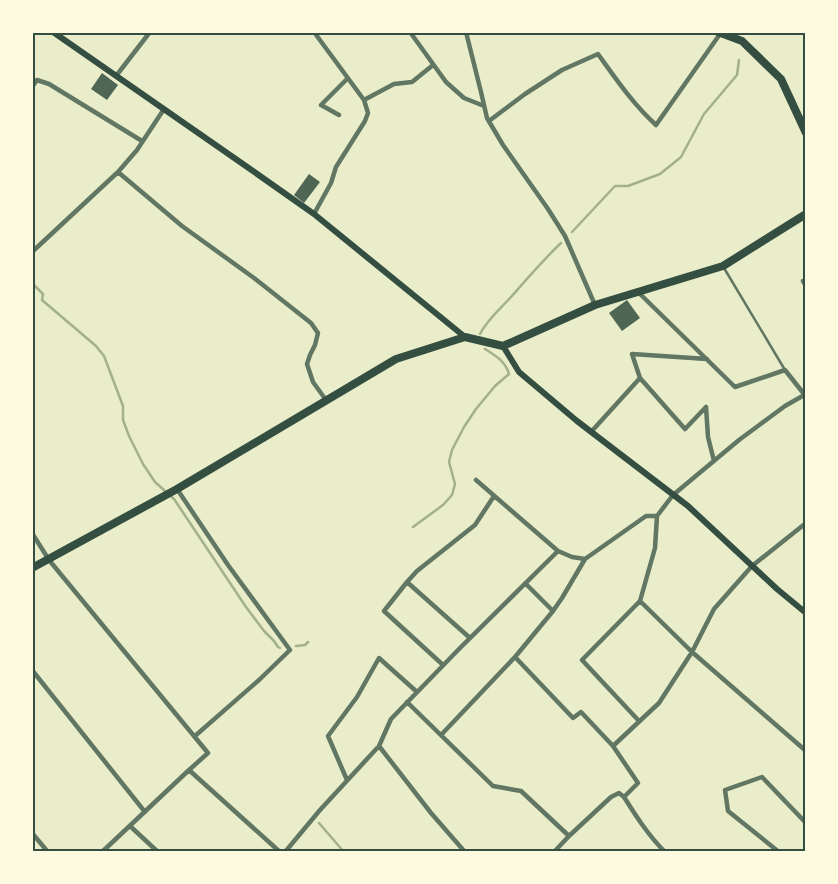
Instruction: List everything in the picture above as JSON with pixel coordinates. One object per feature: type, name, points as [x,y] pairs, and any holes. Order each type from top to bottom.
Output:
[{"type":"main road","points":[[53,32],[314,214],[465,337],[503,346],[595,305],[723,266],[806,214]]},
{"type":"main road","points":[[719,33],[742,41],[780,79],[805,131]]},
{"type":"main road","points":[[32,568],[177,489],[396,359],[465,337]]},
{"type":"main road","points":[[503,346],[519,372],[591,432],[688,506],[777,589],[806,613]]},
{"type":"street","points":[[116,76],[150,32]]},
{"type":"street","points":[[314,32],[364,100],[368,113],[336,168],[331,184],[314,214]]},
{"type":"street","points":[[410,32],[446,82],[464,98],[484,106]]},
{"type":"street","points":[[466,32],[488,121],[565,236],[595,305]]},
{"type":"street","points":[[488,121],[562,70],[598,54],[621,86],[644,114],[656,125],[719,33]]},
{"type":"street","points":[[364,100],[394,84],[412,82],[434,65]]},
{"type":"street","points":[[340,115],[321,105],[348,79]]},
{"type":"street","points":[[32,87],[37,80],[48,84],[142,141]]},
{"type":"street","points":[[32,252],[118,172],[164,109]]},
{"type":"street","points":[[118,172],[182,226],[254,278],[310,323],[318,333],[308,364],[313,382],[326,400]]},
{"type":"street","points":[[638,292],[735,387],[785,370],[805,394],[739,440],[673,495],[657,516],[655,548],[640,601],[582,660],[639,722]]},
{"type":"street","points":[[707,359],[632,354],[640,378],[686,429],[706,408],[708,438],[714,461]]},
{"type":"street","points":[[591,432],[640,378]]},
{"type":"street","points":[[476,480],[558,551],[585,560]]},
{"type":"street","points":[[177,489],[228,565],[290,650],[195,736]]},
{"type":"street","points":[[443,665],[384,611],[417,571],[475,526],[494,496]]},
{"type":"street","points":[[441,735],[515,657],[562,598],[585,560],[646,516],[657,516]]},
{"type":"street","points":[[613,746],[659,703],[692,652],[714,609],[752,566],[806,523]]},
{"type":"street","points":[[32,533],[49,560],[208,753],[102,852]]},
{"type":"street","points":[[285,852],[379,746],[390,719],[558,551]]},
{"type":"street","points":[[407,582],[470,638]]},
{"type":"street","points":[[526,584],[553,610]]},
{"type":"street","points":[[640,601],[692,652],[806,751]]},
{"type":"street","points":[[515,657],[573,718],[581,712],[613,746],[638,784],[624,797]]},
{"type":"street","points":[[347,780],[328,736],[357,697],[379,658],[416,692]]},
{"type":"street","points":[[32,670],[145,812]]},
{"type":"street","points":[[407,702],[493,786],[521,791],[569,836]]},
{"type":"street","points":[[379,746],[431,813],[465,852]]},
{"type":"street","points":[[189,770],[280,852]]},
{"type":"street","points":[[779,852],[728,811],[725,790],[762,777],[806,824]]},
{"type":"street","points":[[554,852],[569,836],[619,793],[624,797],[652,839],[665,852]]},
{"type":"street","points":[[130,826],[158,852]]},
{"type":"street","points":[[32,833],[48,852]]},
{"type":"lane","points":[[723,266],[785,370]]},
{"type":"building","points":[[102,73],[118,85],[107,100],[91,89]]},
{"type":"building","points":[[309,174],[320,182],[304,203],[294,195]]},
{"type":"building","points":[[627,300],[640,318],[622,331],[609,313]]},
{"type":"waterway","points":[[572,232],[615,186],[628,186],[660,174],[681,157],[704,114],[737,75],[739,60]]},
{"type":"waterway","points":[[480,334],[494,315],[561,243]]},
{"type":"waterway","points":[[32,283],[43,294],[42,300],[96,346],[104,356],[123,406],[123,420],[143,464],[155,482],[174,499],[246,607],[280,648]]},
{"type":"waterway","points":[[413,527],[443,505],[452,495],[455,484],[449,462],[452,450],[476,409],[495,386],[509,374],[503,362],[485,349]]},
{"type":"waterway","points":[[296,646],[305,645],[308,642]]},
{"type":"waterway","points":[[319,823],[344,852]]}]
